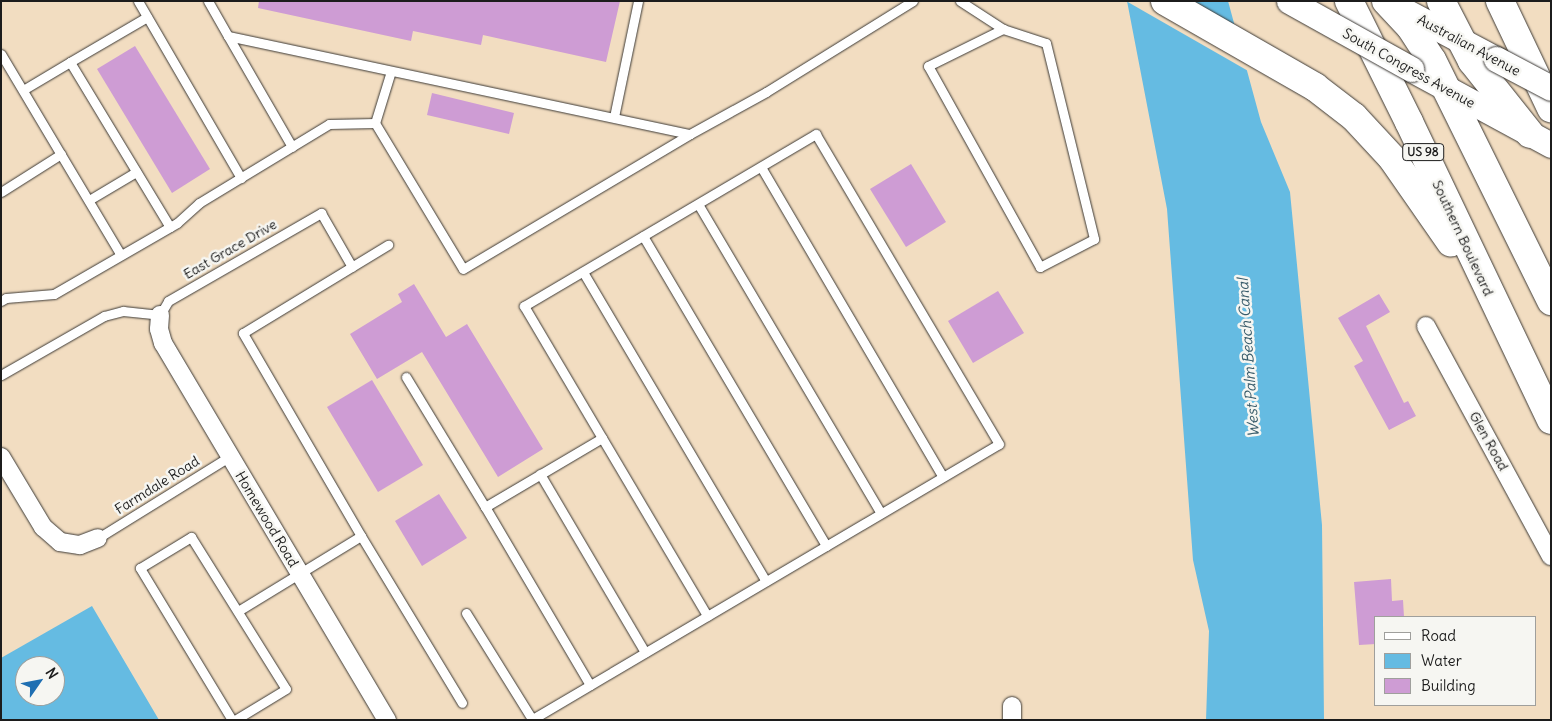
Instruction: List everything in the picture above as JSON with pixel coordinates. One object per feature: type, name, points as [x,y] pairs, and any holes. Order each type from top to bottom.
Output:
[{"type":"highway","points":[[1165,1],[1328,96],[1367,130],[1403,173],[1494,304]]},
{"type":"highway","name":"Southern Boulevard","points":[[1349,1],[1409,122],[1494,304],[1551,420]]},
{"type":"highway","points":[[1387,1],[1422,44],[1551,301]]},
{"type":"highway","points":[[1442,1],[1461,40],[1493,89],[1538,138]]},
{"type":"highway","points":[[1500,1],[1551,108]]},
{"type":"main road","name":"South Congress Avenue","points":[[1288,1],[1538,138]]},
{"type":"main road","name":"Australian Avenue","points":[[1387,1],[1551,88]]},
{"type":"street","name":"Homewood Road","points":[[160,315],[163,343],[387,720]]},
{"type":"street","name":"Glen Road","points":[[1426,326],[1551,556]]},
{"type":"street","points":[[1,457],[43,527],[60,542],[80,545],[98,538]]},
{"type":"lane","points":[[138,1],[241,178]]},
{"type":"lane","points":[[208,1],[214,6],[228,36],[292,147]]},
{"type":"lane","points":[[614,117],[638,1]]},
{"type":"lane","points":[[391,71],[374,122],[463,270],[690,134],[766,92],[913,1]]},
{"type":"lane","points":[[960,1],[1003,29],[1046,43],[1094,239],[1040,268],[928,66],[1003,29]]},
{"type":"lane","points":[[23,90],[147,17]]},
{"type":"lane","points":[[228,36],[690,134]]},
{"type":"lane","points":[[1,54],[121,255]]},
{"type":"lane","points":[[70,62],[170,227]]},
{"type":"lane","points":[[1,301],[6,298],[54,294],[170,227],[198,203],[329,124],[374,122]]},
{"type":"lane","points":[[466,613],[532,719],[645,652],[707,616],[882,513],[943,476],[999,444],[816,134],[524,306],[707,616]]},
{"type":"lane","points":[[1,192],[61,154]]},
{"type":"lane","points":[[761,167],[943,476]]},
{"type":"lane","points":[[89,200],[136,172]]},
{"type":"lane","points":[[698,204],[882,513]]},
{"type":"lane","name":"East Grace Drive","points":[[160,315],[168,301],[321,213],[352,267]]},
{"type":"lane","points":[[643,236],[826,546]]},
{"type":"lane","points":[[388,245],[243,333],[361,536],[462,703]]},
{"type":"lane","points":[[583,272],[766,581]]},
{"type":"lane","points":[[1,375],[104,316],[123,311],[160,315]]},
{"type":"lane","points":[[406,377],[590,685]]},
{"type":"lane","points":[[485,507],[602,438]]},
{"type":"lane","name":"Farmdale Road","points":[[98,538],[230,456]]},
{"type":"lane","points":[[540,474],[645,652]]},
{"type":"lane","points":[[238,611],[361,536]]},
{"type":"lane","points":[[192,537],[238,611],[286,689],[234,720],[140,568],[192,537]]},
{"type":"water","name":"West Palm Beach Canal","points":[[1127,1],[1228,1],[1261,122],[1290,192],[1322,525],[1324,720],[1206,720],[1209,631],[1193,560],[1167,209]]},
{"type":"water","points":[[92,606],[159,720],[1,720],[1,658]]},
{"type":"pier","points":[[1126,1],[1193,1],[1238,27],[1250,72]]},
{"type":"building","points":[[259,1],[620,1],[606,62],[483,35],[481,45],[413,31],[411,41],[258,8]]},
{"type":"building","points":[[135,46],[210,169],[172,193],[97,69]]},
{"type":"building","points":[[432,93],[514,113],[509,134],[427,115]]},
{"type":"building","points":[[911,164],[946,222],[906,247],[870,189]]},
{"type":"building","points":[[414,284],[446,337],[467,324],[543,449],[498,477],[422,352],[377,379],[350,334],[402,302],[398,294]]},
{"type":"building","points":[[998,291],[1024,333],[973,363],[948,321]]},
{"type":"building","points":[[1379,294],[1390,312],[1366,326],[1404,403],[1408,401],[1416,416],[1389,430],[1354,366],[1363,361],[1338,318]]},
{"type":"building","points":[[372,380],[423,465],[378,492],[327,407]]},
{"type":"building","points":[[439,494],[467,538],[422,566],[395,521]]},
{"type":"building","points":[[1391,579],[1392,601],[1403,600],[1404,616],[1374,616],[1374,644],[1359,645],[1354,582]]}]
